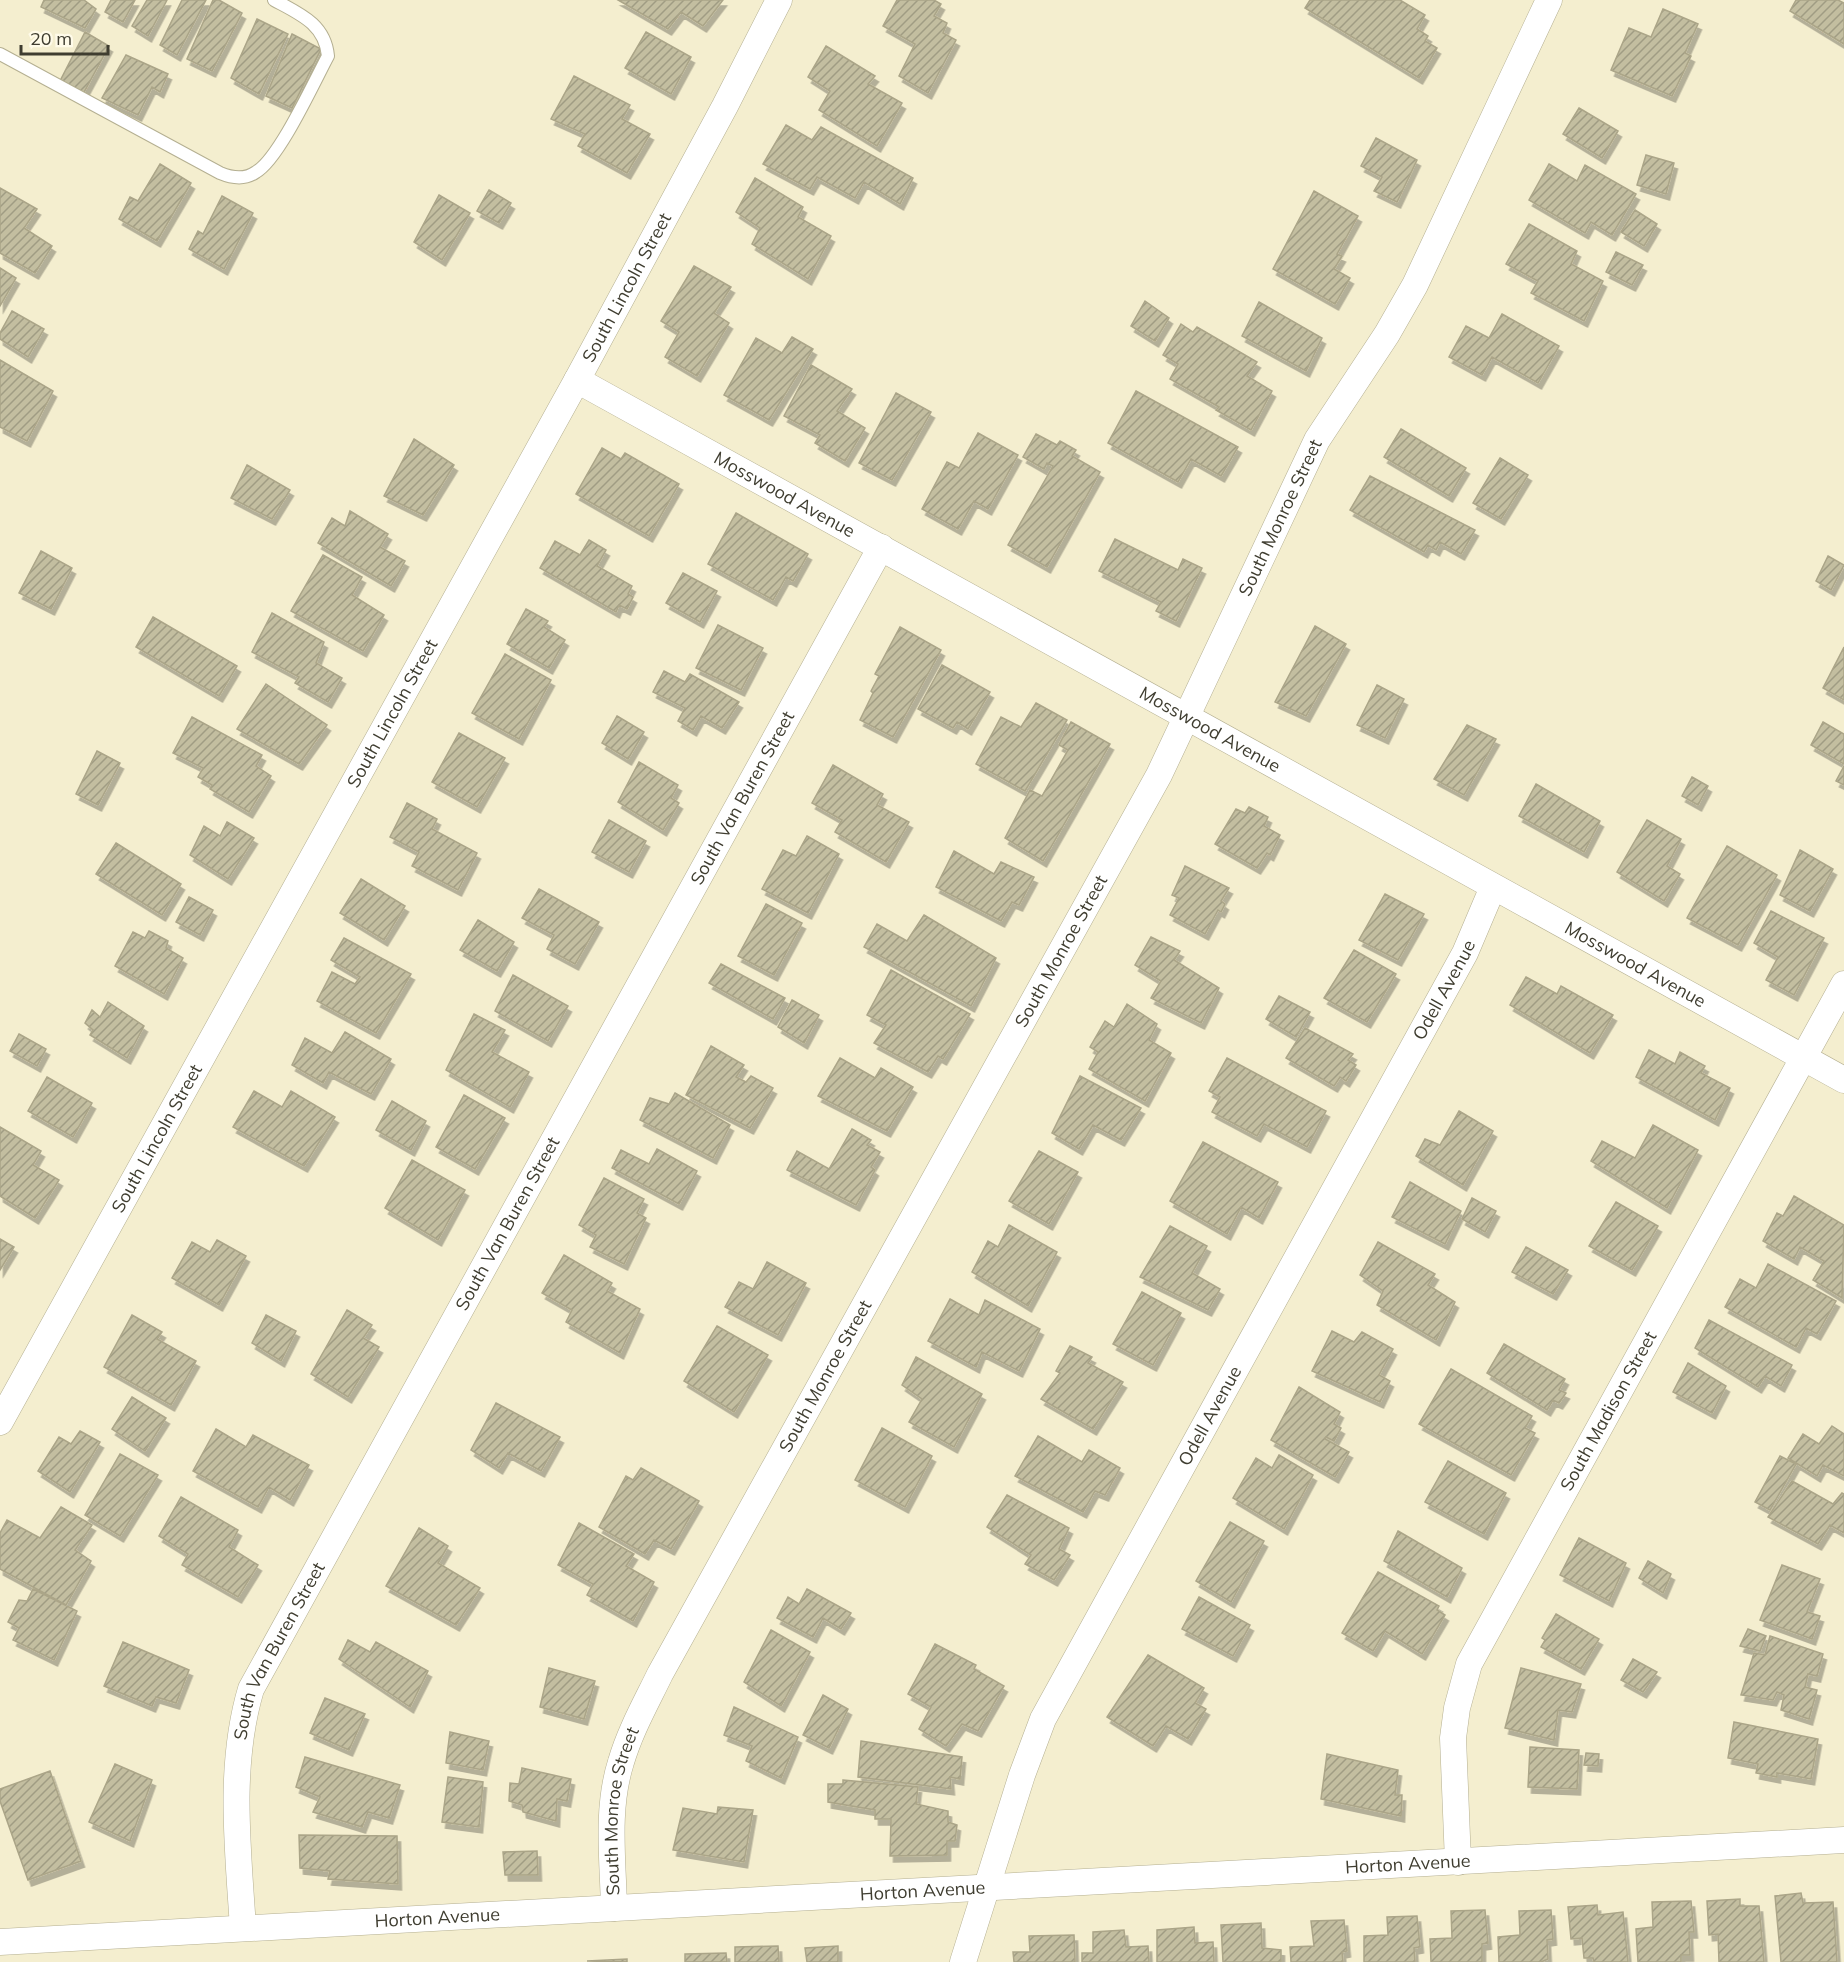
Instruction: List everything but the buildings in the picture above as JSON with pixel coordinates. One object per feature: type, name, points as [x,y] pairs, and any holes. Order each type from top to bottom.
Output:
[{"type":"street","name":"South Lincoln Street","points":[[0,1422],[576,380],[725,106],[779,0]]},
{"type":"street","name":"South Monroe Street","points":[[614,1908],[611,1818],[620,1764],[630,1735],[660,1674],[1148,796],[1188,718],[1317,440],[1387,334],[1415,285],[1548,0]]},
{"type":"street","name":"Mosswood Avenue","points":[[576,380],[1844,1080]]},
{"type":"street","name":"South Van Buren Street","points":[[243,1929],[237,1750],[251,1689],[881,547]]},
{"type":"street","name":"Odell Avenue","points":[[963,1962],[1042,1719],[1465,953],[1493,887]]},
{"type":"street","name":"South Madison Street","points":[[1458,1862],[1453,1738],[1457,1708],[1469,1664],[1844,984]]},
{"type":"street","name":"Horton Avenue","points":[[0,1942],[1844,1840]]},
{"type":"lane","points":[[0,54],[220,173],[232,177],[245,177],[256,173],[273,155],[328,56],[323,34],[314,24],[274,0]]}]
